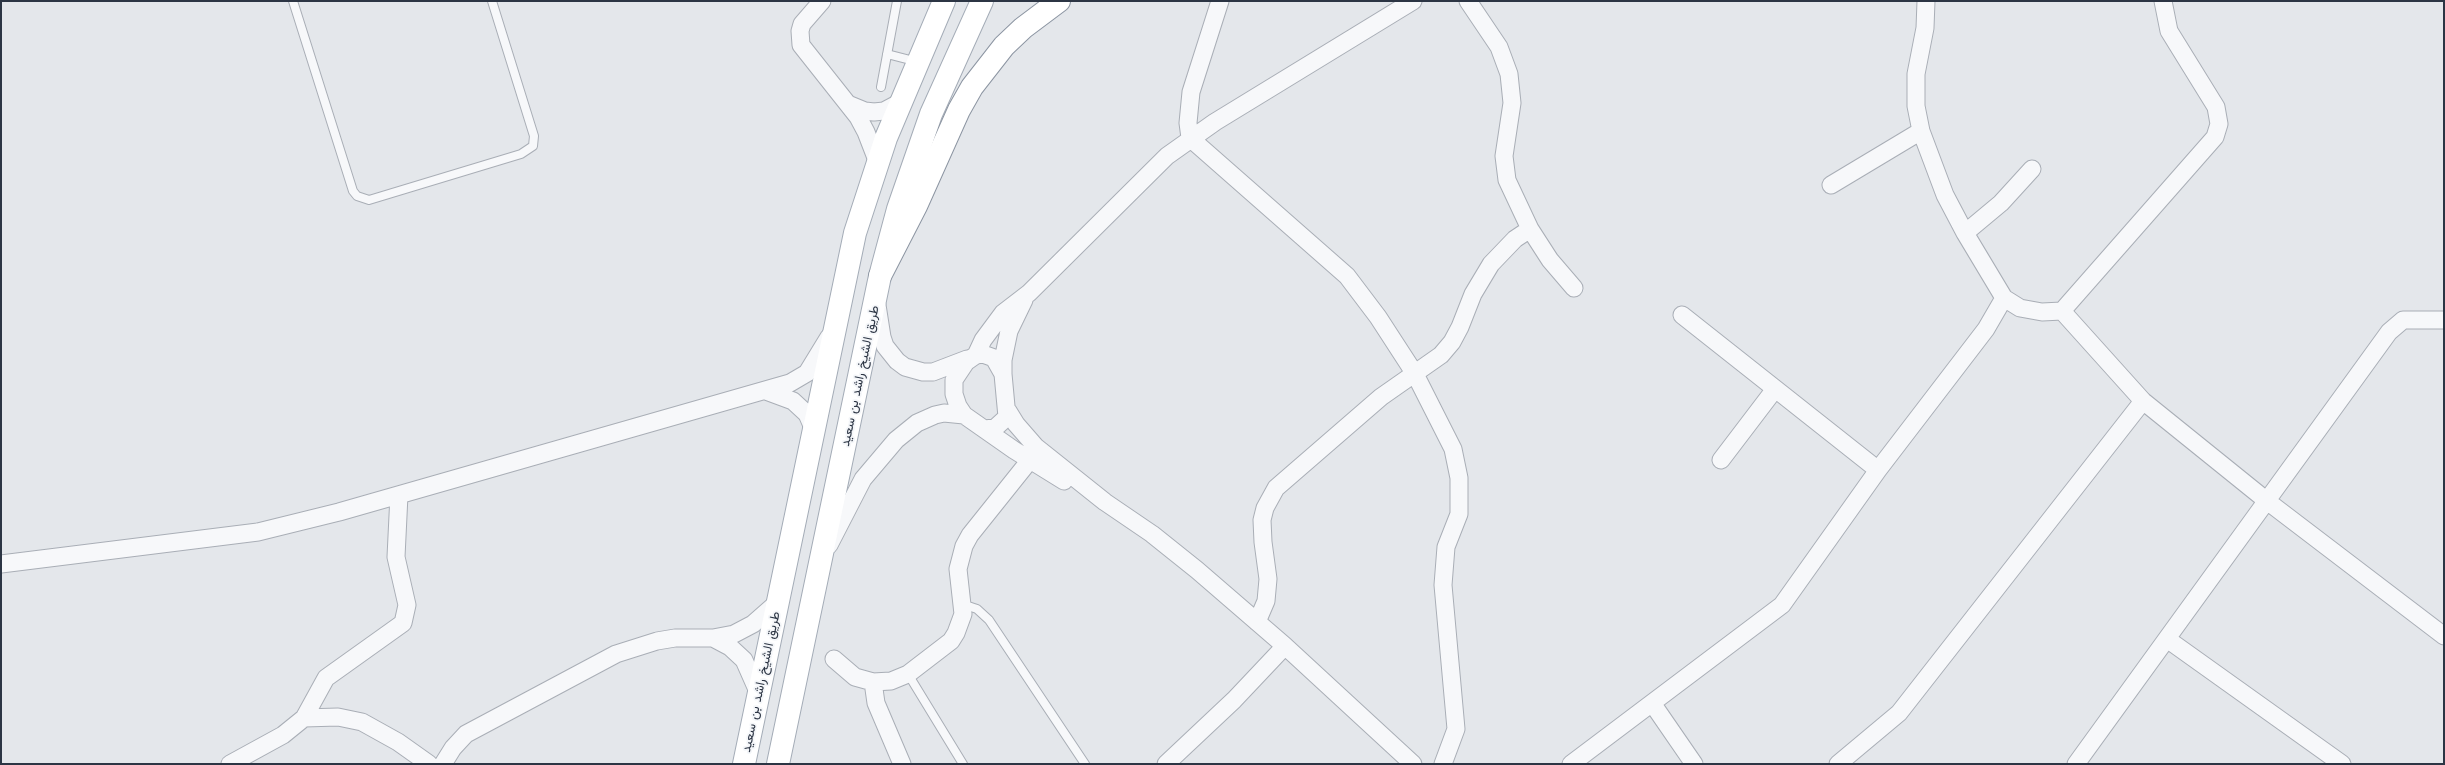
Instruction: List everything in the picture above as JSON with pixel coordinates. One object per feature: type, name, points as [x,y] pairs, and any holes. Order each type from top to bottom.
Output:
[{"type":"main road","name":"طريق الشيخ راشد بن سعيد","points":[[744,764],[855,233],[878,163],[901,102],[944,1]]},
{"type":"main road","name":"طريق الشيخ راشد بن سعيد","points":[[778,764],[880,276],[898,209],[931,114],[982,1]]},
{"type":"main road","points":[[880,276],[916,206],[972,87],[1004,46],[1023,28],[1059,1]]},
{"type":"street","points":[[822,1],[802,24],[800,31],[801,45],[848,104],[866,132],[878,163]]},
{"type":"street","points":[[1220,1],[1191,92],[1188,123],[1190,138],[1347,276],[1378,317],[1415,374],[1453,449],[1459,478],[1459,514],[1446,547],[1443,585],[1456,730],[1443,764]]},
{"type":"street","points":[[964,416],[956,400],[953,387],[957,373],[973,356],[1003,313],[1029,293],[1146,176],[1190,138],[1413,1]]},
{"type":"street","points":[[1468,1],[1499,47],[1509,74],[1512,103],[1504,144],[1507,180],[1530,229],[1550,260],[1574,288]]},
{"type":"street","points":[[1926,1],[1925,28],[1916,74],[1916,106],[1921,131],[1945,194],[1965,233],[2004,298],[2020,308],[2042,312],[2062,311],[2215,138],[2219,124],[2216,107],[2169,31],[2163,1]]},
{"type":"street","points":[[848,104],[865,111],[874,112],[884,111],[901,102]]},
{"type":"street","points":[[1831,185],[1921,131]]},
{"type":"street","points":[[1965,233],[2001,203],[2032,169]]},
{"type":"street","points":[[1257,622],[1268,590],[1268,573],[1262,531],[1262,520],[1270,498],[1283,480],[1366,410],[1441,355],[1452,342],[1484,274],[1503,251],[1530,229]]},
{"type":"street","points":[[1029,293],[1010,331],[1003,374],[1008,411],[1016,424],[1036,447],[1105,502],[1169,547],[1257,622],[1413,764]]},
{"type":"street","points":[[1571,764],[1782,604],[1878,470],[1986,329],[2004,298]]},
{"type":"street","points":[[876,300],[882,337],[885,346],[897,361],[905,366],[923,372],[933,372],[973,356],[989,355],[994,358],[1003,374]]},
{"type":"street","points":[[2062,311],[2143,401],[2267,501],[2444,636]]},
{"type":"street","points":[[1682,315],[1878,470]]},
{"type":"street","points":[[2076,764],[2389,332],[2403,320],[2444,320]]},
{"type":"street","points":[[1,564],[258,532],[399,495],[766,391],[790,383],[807,373],[836,327]]},
{"type":"street","points":[[1721,460],[1775,389]]},
{"type":"street","points":[[766,391],[794,401],[807,414],[814,430]]},
{"type":"street","points":[[1838,764],[1900,713],[2143,401]]},
{"type":"street","points":[[984,428],[995,428],[1000,426],[1008,411]]},
{"type":"street","points":[[821,562],[854,494],[873,465],[888,448],[925,418],[944,413],[964,416],[1066,482],[1105,502]]},
{"type":"street","points":[[834,659],[855,677],[873,682],[891,681],[908,674],[951,641],[960,624],[962,604],[958,569],[964,546],[970,535],[1030,460]]},
{"type":"street","points":[[230,764],[283,735],[304,718],[326,678],[403,623],[406,605],[396,557],[399,495]]},
{"type":"street","points":[[443,764],[453,748],[466,734],[616,654],[669,639],[713,638],[744,630],[778,602]]},
{"type":"street","points":[[713,638],[730,647],[744,660],[759,694]]},
{"type":"street","points":[[2167,638],[2342,764]]},
{"type":"street","points":[[1166,764],[1234,700],[1285,646]]},
{"type":"street","points":[[873,682],[876,703],[902,764]]},
{"type":"street","points":[[1652,703],[1694,764]]},
{"type":"street","points":[[304,718],[338,717],[362,722],[398,742],[429,764]]},
{"type":"lane","points":[[293,1],[353,191],[357,196],[369,200],[526,153],[533,146],[534,136],[492,1]]},
{"type":"lane","points":[[881,87],[897,1]]},
{"type":"lane","points":[[887,54],[919,62]]},
{"type":"lane","points":[[962,604],[978,609],[989,620],[1085,764]]},
{"type":"lane","points":[[908,674],[963,764]]}]
